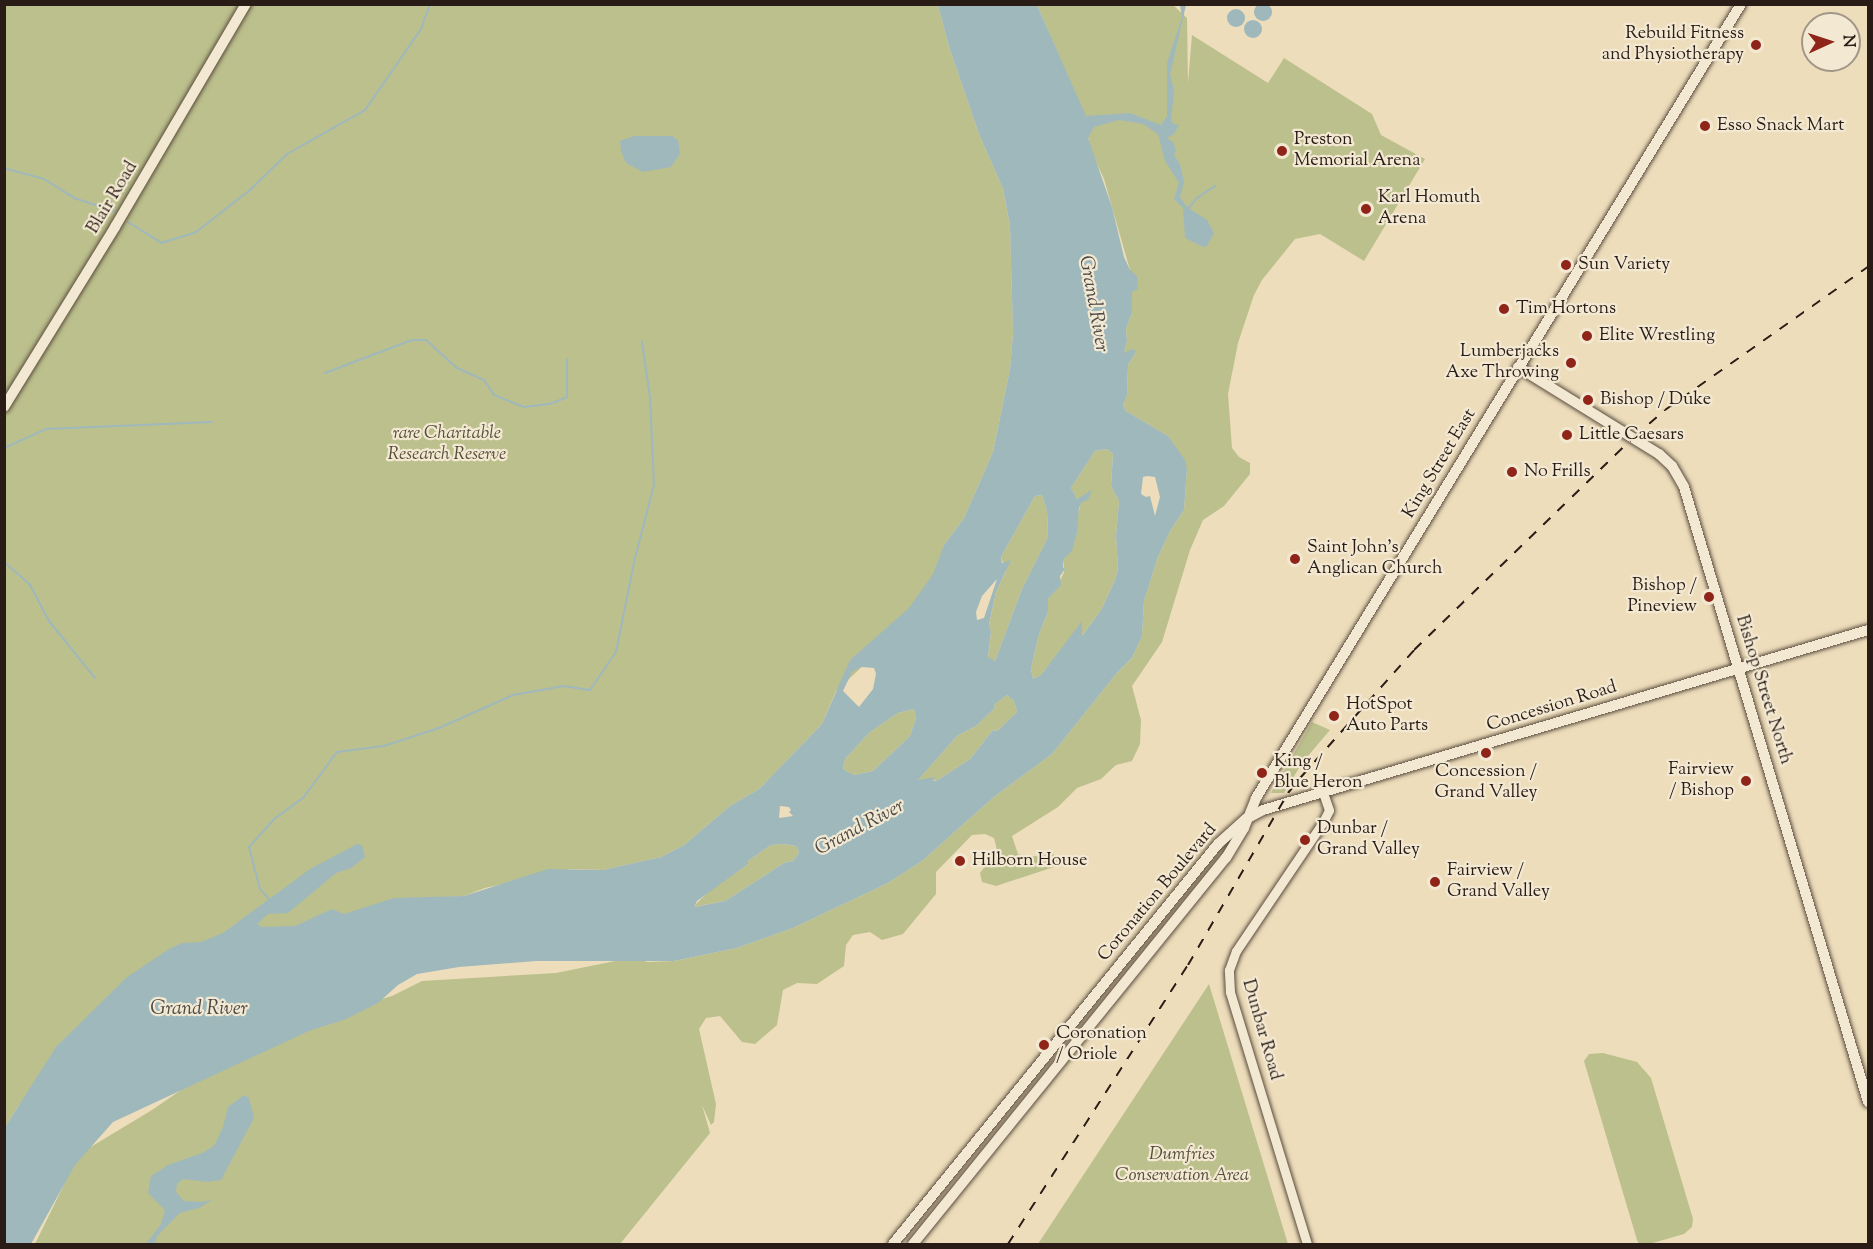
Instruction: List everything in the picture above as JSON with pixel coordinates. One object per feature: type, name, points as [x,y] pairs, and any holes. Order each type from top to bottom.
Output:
[{"type":"main road","name":"Blair Road","points":[[4,407],[115,227],[246,4]]},
{"type":"main road","name":"King Street East","points":[[1246,819],[1256,798],[1741,4]]},
{"type":"main road","name":"Bishop Street North","points":[[1518,368],[1634,437],[1672,466],[1688,496],[1869,1102]]},
{"type":"main road","name":"Concession Road","points":[[1246,819],[1263,810],[1869,630]]},
{"type":"main road","name":"Coronation Boulevard","points":[[893,1245],[1218,844],[1246,819]]},
{"type":"main road","name":"Coronation Boulevard","points":[[913,1245],[1226,858],[1246,819]]},
{"type":"main road","points":[[1172,902],[1183,910]]},
{"type":"street","name":"Dunbar Road","points":[[1307,1245],[1230,992],[1229,970],[1236,951],[1329,810],[1323,793]]},
{"type":"green space","name":"rare Charitable Research Reserve","points":[[4,5],[938,5],[949,47],[979,134],[1003,189],[1010,226],[1013,333],[1010,369],[993,452],[964,518],[944,545],[926,607],[836,691],[822,724],[759,789],[730,806],[684,845],[661,857],[603,870],[570,869],[485,888],[464,896],[447,897],[19,1105],[5,1127]]},
{"type":"green space","points":[[1037,5],[1173,5],[1187,18],[1188,83],[1192,35],[1268,83],[1284,58],[1372,114],[1381,135],[1425,159],[1364,261],[1320,234],[1295,239],[1262,280],[1254,295],[1238,343],[1228,394],[1232,448],[1239,457],[1250,463],[1250,474],[1224,506],[1203,520],[1190,550],[1162,642],[1132,686],[1141,720],[1140,744],[1132,761],[1116,765],[1101,779],[1077,788],[1058,807],[1012,836],[1018,854],[1028,857],[1052,854],[1061,857],[1066,863],[996,886],[982,882],[980,873],[997,850],[994,838],[985,834],[972,835],[936,872],[936,894],[903,934],[882,940],[870,932],[853,935],[846,945],[844,966],[817,984],[797,983],[783,990],[777,1025],[755,1044],[742,1042],[720,1016],[706,1018],[699,1029],[716,1104],[714,1122],[711,1125],[702,1105],[710,1133],[620,1244],[35,1244],[79,1154],[152,1110],[264,1033],[392,996],[422,981],[556,973],[635,957],[647,962],[674,961],[737,948],[793,928],[888,883],[922,861],[995,796],[1052,754],[1116,674],[1132,658],[1142,636],[1144,601],[1158,557],[1170,531],[1184,510],[1187,470],[1168,436],[1126,411],[1123,405],[1127,395],[1128,365],[1136,352],[1124,353],[1127,341],[1126,329],[1132,313],[1130,270],[1104,179],[1090,149],[1084,113]]},
{"type":"green space","points":[[1107,449],[1113,454],[1111,486],[1119,501],[1116,536],[1118,568],[1115,580],[1101,610],[1081,637],[1082,623],[1041,675],[1033,679],[1031,669],[1039,634],[1048,612],[1048,599],[1056,590],[1064,572],[1064,559],[1077,533],[1082,497],[1077,499],[1071,488],[1095,451]]},
{"type":"green space","points":[[1042,495],[1047,511],[1048,537],[1022,589],[995,661],[988,658],[991,632],[989,625],[996,592],[1006,571],[1001,557],[1035,496]]},
{"type":"green space","points":[[1007,695],[1014,701],[1017,712],[997,731],[993,730],[970,759],[938,780],[917,781],[957,736],[976,726],[995,708],[994,705]]},
{"type":"green space","points":[[914,709],[916,718],[910,736],[873,771],[854,775],[843,769],[845,759],[870,732],[898,713]]},
{"type":"green space","points":[[1312,722],[1330,730],[1302,763],[1284,793],[1271,793]]},
{"type":"green space","points":[[771,845],[796,846],[798,849],[799,853],[793,861],[784,863],[725,901],[693,907],[708,892]]},
{"type":"green space","name":"Dumfries Conservation Area","points":[[1209,984],[1288,1244],[1038,1244]]},
{"type":"green space","points":[[1603,1053],[1637,1062],[1651,1078],[1693,1219],[1692,1227],[1684,1234],[1649,1244],[1639,1244],[1637,1240],[1584,1061],[1589,1054]]},
{"type":"water","points":[[1263,3],[1269,6],[1272,12],[1269,18],[1263,21],[1257,18],[1254,12],[1257,6]]},
{"type":"water","name":"Grand River","points":[[938,5],[1037,5],[1086,116],[1130,113],[1161,125],[1167,116],[1167,63],[1182,17],[1180,5],[1186,5],[1170,74],[1174,91],[1171,120],[1173,124],[1179,125],[1174,134],[1167,138],[1173,142],[1176,150],[1174,155],[1180,164],[1184,182],[1180,197],[1187,207],[1207,220],[1214,233],[1207,246],[1203,247],[1185,238],[1183,208],[1174,199],[1179,183],[1165,161],[1158,134],[1143,124],[1119,120],[1094,127],[1088,138],[1112,207],[1124,257],[1130,270],[1137,276],[1138,289],[1132,292],[1132,313],[1126,329],[1127,341],[1124,353],[1133,349],[1136,352],[1128,365],[1127,395],[1123,405],[1126,411],[1168,436],[1185,460],[1187,470],[1184,510],[1170,531],[1158,557],[1144,601],[1142,636],[1132,658],[1116,674],[1052,754],[995,796],[922,861],[888,883],[793,928],[737,948],[674,961],[536,961],[459,967],[417,974],[398,985],[378,1003],[346,1019],[309,1031],[113,1122],[75,1165],[31,1244],[5,1244],[5,1127],[56,1047],[127,977],[169,949],[182,943],[201,942],[223,933],[310,869],[357,844],[362,845],[365,857],[351,868],[336,873],[288,913],[268,914],[257,924],[262,927],[295,926],[332,909],[344,914],[394,898],[464,896],[548,869],[603,870],[661,857],[684,845],[730,806],[759,789],[822,724],[850,660],[909,608],[933,574],[944,545],[964,518],[993,452],[1010,369],[1013,333],[1010,226],[1003,189],[979,134],[949,47]],"holes":[[[1107,449],[1113,454],[1111,486],[1119,501],[1116,536],[1118,568],[1101,610],[1082,636],[1082,621],[1041,675],[1033,679],[1031,669],[1039,634],[1048,612],[1048,599],[1061,585],[1060,576],[1065,569],[1064,559],[1072,551],[1077,533],[1079,508],[1082,502],[1088,500],[1092,490],[1077,499],[1071,488],[1095,451]],[[1143,477],[1155,477],[1160,497],[1155,516],[1150,496],[1146,497],[1141,494]],[[1042,495],[1047,511],[1048,537],[1022,589],[995,661],[988,657],[991,632],[989,624],[996,592],[1011,560],[1002,563],[1001,557],[1035,496]],[[997,579],[984,618],[977,620],[976,612],[982,596]],[[861,667],[874,668],[876,674],[873,689],[859,707],[843,691],[852,672]],[[1007,695],[1014,701],[1017,712],[997,731],[993,730],[970,759],[938,780],[933,781],[935,777],[918,780],[957,736],[976,726],[995,708],[994,705]],[[914,709],[916,718],[910,736],[873,771],[854,775],[843,769],[845,759],[870,732],[898,713]],[[780,806],[789,807],[791,810],[789,812],[793,816],[779,818]],[[784,844],[796,846],[798,849],[799,853],[793,861],[784,863],[725,901],[694,907],[697,901],[748,864],[748,861],[771,845]]]},
{"type":"water","points":[[1236,9],[1244,14],[1245,18],[1240,26],[1236,27],[1228,22],[1227,18],[1232,10]]},
{"type":"water","points":[[1249,20],[1257,20],[1262,25],[1260,36],[1249,38],[1244,33],[1244,25]]},
{"type":"water","points":[[634,136],[672,136],[678,140],[680,154],[671,167],[643,172],[626,163],[621,151],[620,141]]},
{"type":"water","points":[[244,1095],[249,1098],[254,1118],[221,1180],[208,1182],[183,1179],[177,1184],[176,1192],[184,1201],[212,1200],[199,1208],[180,1213],[157,1236],[155,1244],[146,1244],[161,1224],[165,1210],[148,1193],[151,1176],[168,1165],[202,1153],[214,1146],[223,1127],[228,1107]]},
{"type":"waterway","points":[[128,222],[161,243],[196,232],[250,190],[287,154],[365,110],[421,29],[430,4]]},
{"type":"waterway","points":[[4,168],[44,179],[74,198],[114,211]]},
{"type":"waterway","points":[[1188,209],[1197,198],[1215,186]]},
{"type":"waterway","points":[[325,373],[412,340],[426,340],[457,368],[484,380],[494,395],[524,407],[550,404],[567,397],[567,359]]},
{"type":"waterway","points":[[269,899],[260,889],[249,847],[274,819],[303,798],[337,752],[384,746],[439,728],[513,695],[564,686],[590,690],[616,652],[635,558],[654,485],[650,397],[642,342]]},
{"type":"waterway","points":[[4,448],[46,429],[212,422]]},
{"type":"waterway","points":[[4,562],[30,585],[49,621],[95,678]]},
{"type":"railway","points":[[1008,1244],[1188,965],[1288,793],[1301,777],[1414,650],[1634,437],[1665,410],[1868,267]]},
{"type":"place","name":"Rebuild Fitness and Physiotherapy","points":[[1756,45]]},
{"type":"place","name":"Esso Snack Mart","points":[[1705,126]]},
{"type":"place","name":"Preston Memorial Arena","points":[[1282,151]]},
{"type":"place","name":"Karl Homuth Arena","points":[[1366,209]]},
{"type":"place","name":"Sun Variety","points":[[1566,265]]},
{"type":"place","name":"Tim Hortons","points":[[1504,309]]},
{"type":"place","name":"Elite Wrestling","points":[[1587,336]]},
{"type":"place","name":"Lumberjacks Axe Throwing","points":[[1571,363]]},
{"type":"place","name":"Bishop / Duke","points":[[1588,400]]},
{"type":"place","name":"Little Caesars","points":[[1567,435]]},
{"type":"place","name":"No Frills","points":[[1512,472]]},
{"type":"place","name":"Saint John's Anglican Church","points":[[1295,559]]},
{"type":"place","name":"Bishop / Pineview","points":[[1709,597]]},
{"type":"place","name":"HotSpot Auto Parts","points":[[1334,716]]},
{"type":"place","name":"Concession / Grand Valley","points":[[1486,753]]},
{"type":"place","name":"King / Blue Heron","points":[[1262,773]]},
{"type":"place","name":"Fairview / Bishop","points":[[1746,781]]},
{"type":"place","name":"Dunbar / Grand Valley","points":[[1305,840]]},
{"type":"place","name":"Hilborn House","points":[[960,861]]},
{"type":"place","name":"Fairview / Grand Valley","points":[[1435,882]]},
{"type":"place","name":"Coronation / Oriole","points":[[1044,1045]]}]
